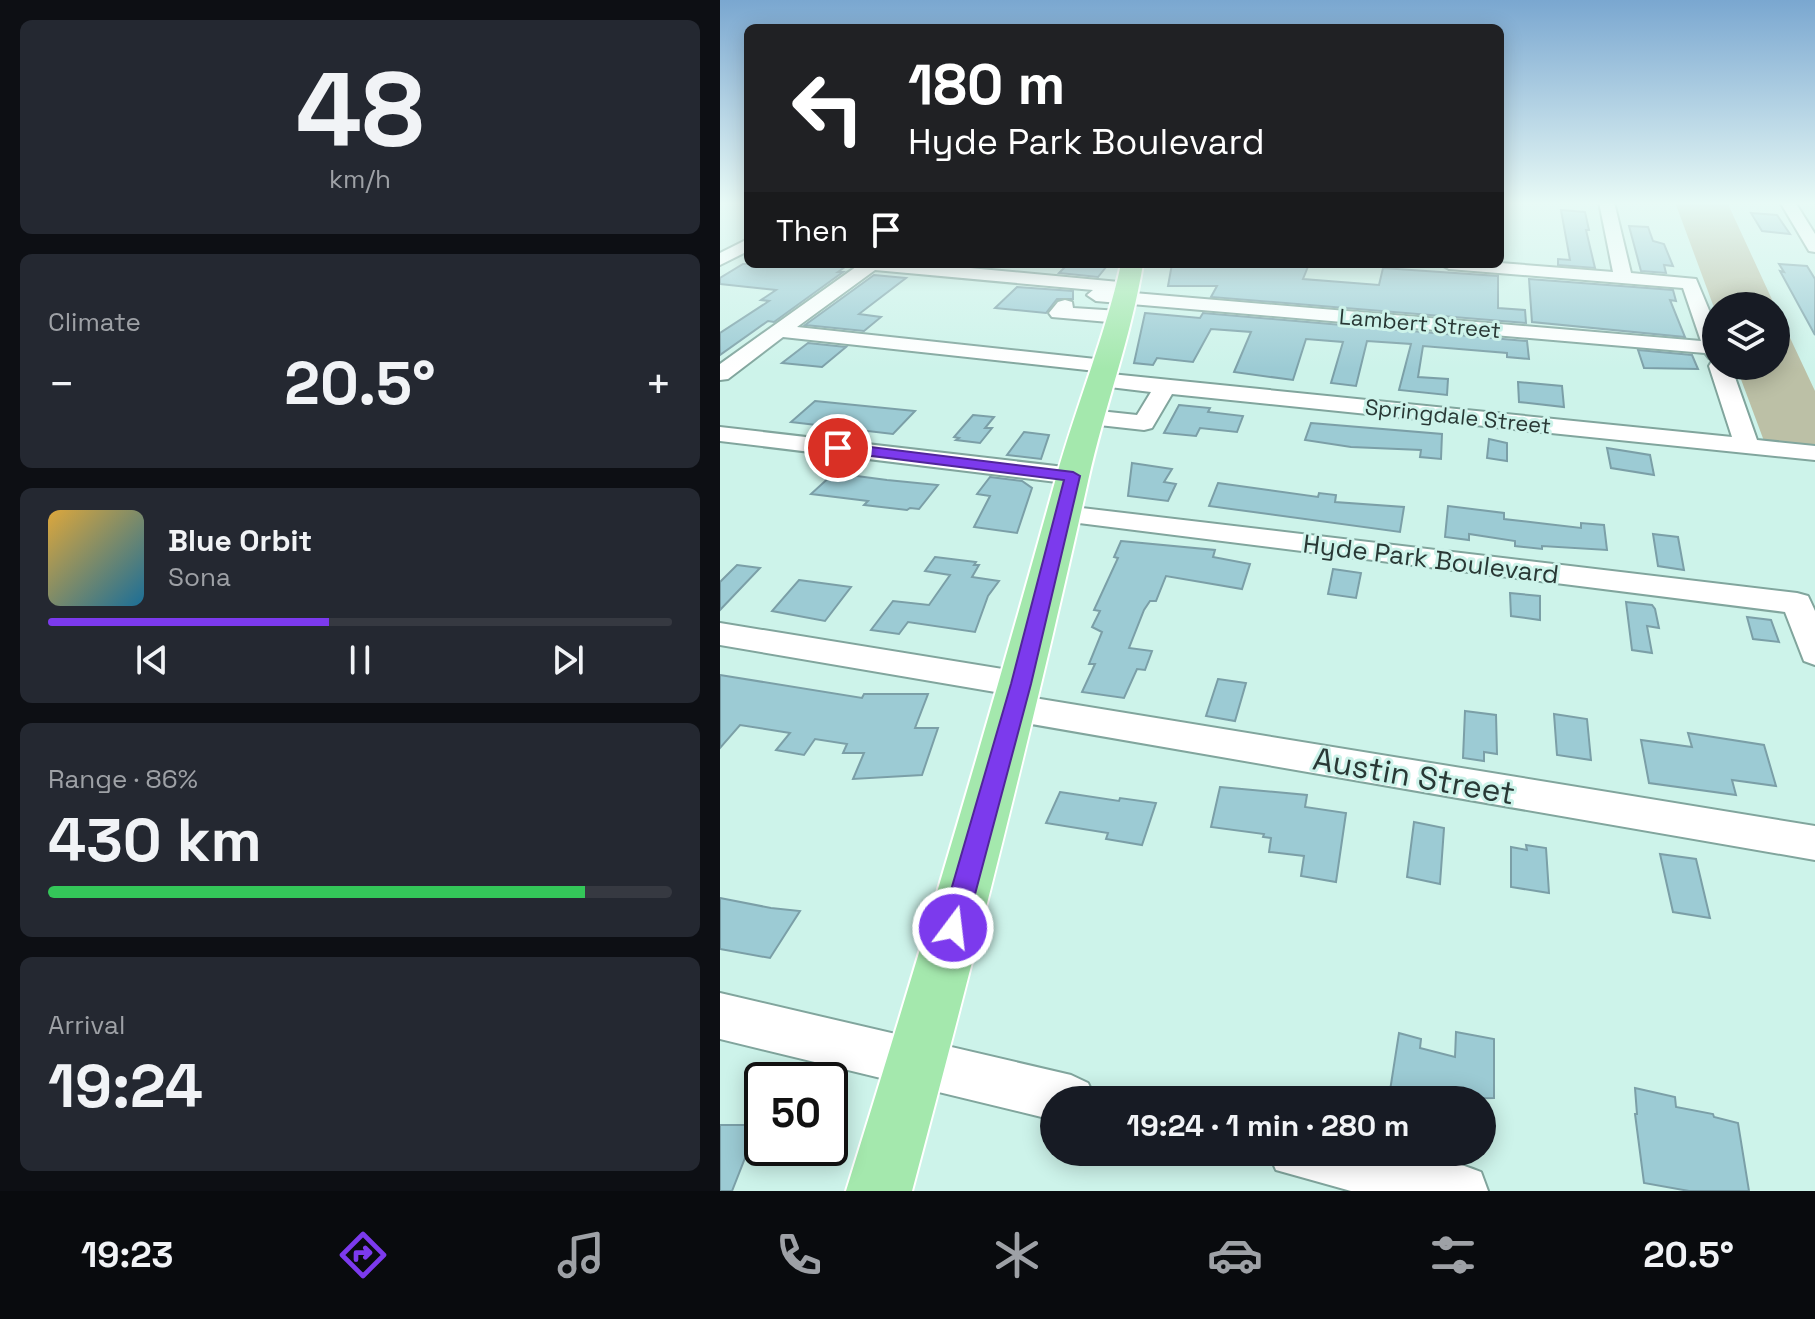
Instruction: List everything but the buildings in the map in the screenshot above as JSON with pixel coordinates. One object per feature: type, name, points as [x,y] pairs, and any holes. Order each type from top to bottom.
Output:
[{"type":"main road","points":[[879,1191],[1126,291]]},
{"type":"street","points":[[1619,258],[1623,277]]},
{"type":"street","points":[[720,374],[866,268]]},
{"type":"street","name":"Lambert Street","points":[[895,268],[1079,299],[1126,291],[1702,354]]},
{"type":"street","points":[[1504,268],[1690,283],[1702,315]]},
{"type":"street","points":[[1079,299],[1126,291]]},
{"type":"street","name":"Springdale Street","points":[[779,331],[1103,373],[1165,387],[1815,453]]},
{"type":"street","points":[[1725,380],[1747,445]]},
{"type":"street","points":[[1090,417],[1144,423],[1165,387]]},
{"type":"street","name":"Hyde Park Boulevard","points":[[720,434],[1069,495],[1797,603],[1815,653]]},
{"type":"street","name":"Austin Street","points":[[720,634],[1017,696],[1815,843]]},
{"type":"street","points":[[720,1016],[1040,1093]]},
{"type":"street","points":[[1354,1166],[1462,1191]]},
{"type":"green space","points":[[1696,258],[1753,258],[1769,292],[1708,292]]},
{"type":"green space","points":[[1790,338],[1815,391],[1815,446],[1764,441],[1741,380],[1790,380]]},
{"type":"route","points":[[838,448],[1073,476],[1021,684],[953,928]]}]
